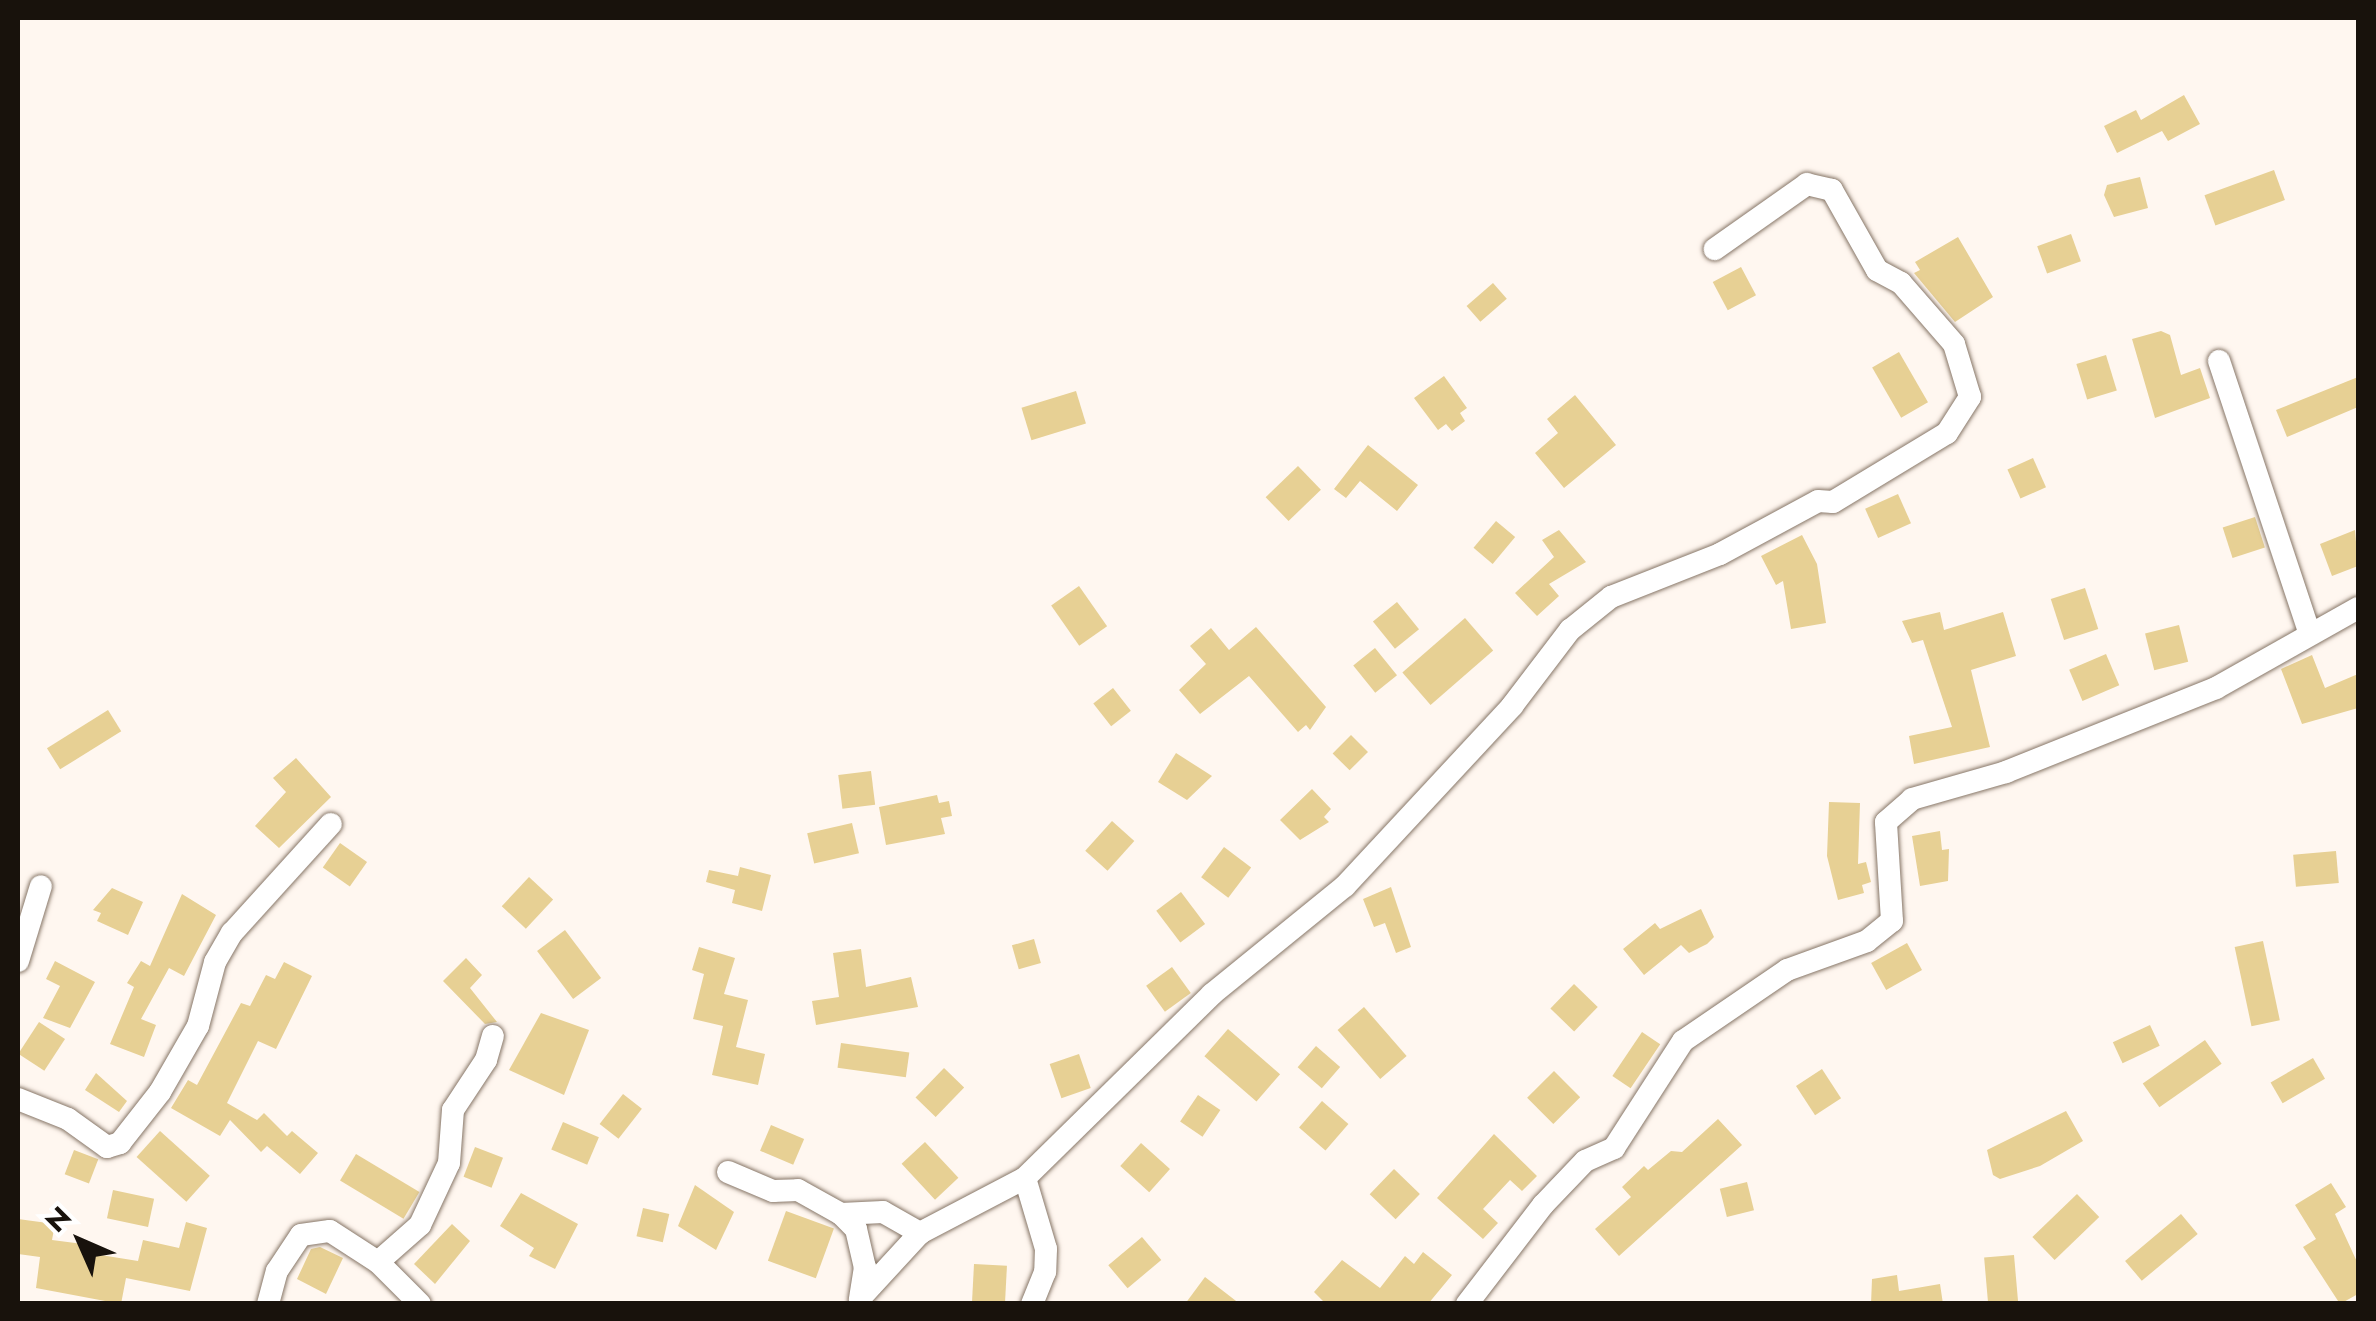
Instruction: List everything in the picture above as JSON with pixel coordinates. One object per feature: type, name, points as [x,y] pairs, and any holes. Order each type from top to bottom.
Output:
[{"type":"street","points":[[860,1300],[920,1233],[1025,1178],[1212,994],[1346,886],[1512,706],[1570,630],[1611,596],[1720,554],[1818,501],[1833,502],[1946,434],[1970,397],[1954,344],[1901,282],[1878,270],[1832,190],[1807,184],[1715,249]]},
{"type":"street","points":[[2219,361],[2309,632]]},
{"type":"street","points":[[1466,1304],[1564,1183],[1585,1161],[1614,1148],[1683,1041],[1787,970],[1867,941],[1892,921],[1886,822],[1912,800],[2006,772],[2216,688],[2309,632],[2358,608]]},
{"type":"street","points":[[18,1100],[68,1120],[107,1147],[120,1144],[160,1092],[198,1026],[214,962],[232,934],[331,824]]},
{"type":"street","points":[[18,961],[42,886]]},
{"type":"street","points":[[378,1262],[420,1226],[448,1163],[453,1110],[486,1060],[493,1036]]},
{"type":"street","points":[[728,1172],[773,1191],[798,1190],[841,1214],[856,1229],[865,1267],[860,1300]]},
{"type":"street","points":[[1025,1178],[1046,1249],[1046,1272],[1032,1304]]},
{"type":"street","points":[[841,1214],[883,1212],[920,1233]]},
{"type":"street","points":[[268,1304],[277,1271],[301,1235],[330,1231],[378,1262],[420,1304]]},
{"type":"building","points":[[2184,95],[2200,124],[2168,141],[2162,131],[2117,153],[2104,126],[2136,110],[2141,120]]},
{"type":"building","points":[[2274,170],[2285,200],[2215,225],[2204,195]]},
{"type":"building","points":[[2140,177],[2148,208],[2114,217],[2104,195],[2107,185]]},
{"type":"building","points":[[2071,234],[2081,261],[2047,274],[2037,246]]},
{"type":"building","points":[[1958,237],[1993,297],[1955,322],[1914,273],[1920,270],[1915,262]]},
{"type":"building","points":[[1741,267],[1756,295],[1728,310],[1713,282]]},
{"type":"building","points":[[1493,283],[1507,299],[1480,322],[1467,306]]},
{"type":"building","points":[[2161,331],[2170,335],[2181,375],[2200,368],[2210,398],[2155,418],[2132,339]]},
{"type":"building","points":[[1899,352],[1928,402],[1901,418],[1872,368]]},
{"type":"building","points":[[2106,355],[2117,390],[2087,399],[2076,364]]},
{"type":"building","points":[[1444,376],[1467,408],[1460,413],[1465,421],[1452,431],[1446,424],[1438,430],[1414,398]]},
{"type":"building","points":[[2358,377],[2358,407],[2287,437],[2276,410]]},
{"type":"building","points":[[1076,391],[1086,424],[1031,440],[1021,408]]},
{"type":"building","points":[[1575,395],[1616,445],[1564,488],[1535,453],[1558,433],[1547,419]]},
{"type":"building","points":[[1368,445],[1418,485],[1397,511],[1360,481],[1346,498],[1334,489]]},
{"type":"building","points":[[2033,458],[2046,487],[2020,499],[2007,469]]},
{"type":"building","points":[[1298,466],[1321,490],[1289,521],[1266,497]]},
{"type":"building","points":[[1898,494],[1911,523],[1878,538],[1865,509]]},
{"type":"building","points":[[2255,517],[2265,547],[2233,558],[2223,528]]},
{"type":"building","points":[[1496,521],[1515,537],[1493,564],[1474,548]]},
{"type":"building","points":[[1559,530],[1586,562],[1549,584],[1559,596],[1537,616],[1515,593],[1554,557],[1542,540]]},
{"type":"building","points":[[2355,530],[2358,566],[2332,576],[2320,544]]},
{"type":"building","points":[[1802,535],[1817,564],[1826,623],[1791,629],[1783,581],[1776,585],[1761,556]]},
{"type":"building","points":[[1079,586],[1107,626],[1079,646],[1051,606]]},
{"type":"building","points":[[2085,588],[2098,629],[2064,640],[2051,599]]},
{"type":"building","points":[[1397,602],[1419,629],[1395,649],[1373,622]]},
{"type":"building","points":[[1940,612],[1944,630],[2003,612],[2016,656],[1971,670],[1990,747],[1914,764],[1909,736],[1952,727],[1923,640],[1912,643],[1902,621]]},
{"type":"building","points":[[1465,618],[1493,650],[1431,705],[1402,672]]},
{"type":"building","points":[[2179,625],[2188,662],[2154,670],[2145,633]]},
{"type":"building","points":[[1256,627],[1326,707],[1310,730],[1306,725],[1298,732],[1249,676],[1200,714],[1179,690],[1206,664],[1190,646],[1211,628],[1229,650]]},
{"type":"building","points":[[1375,648],[1397,675],[1375,693],[1353,666]]},
{"type":"building","points":[[2106,654],[2119,685],[2082,701],[2069,670]]},
{"type":"building","points":[[2312,655],[2325,688],[2358,674],[2358,708],[2302,724],[2281,669]]},
{"type":"building","points":[[1113,688],[1131,711],[1111,726],[1093,703]]},
{"type":"building","points":[[108,710],[121,731],[60,769],[47,748]]},
{"type":"building","points":[[1351,735],[1368,752],[1350,770],[1333,753]]},
{"type":"building","points":[[1176,753],[1212,776],[1187,800],[1158,782]]},
{"type":"building","points":[[296,758],[331,797],[279,848],[255,826],[286,792],[273,778]]},
{"type":"building","points":[[871,771],[875,805],[842,809],[838,775]]},
{"type":"building","points":[[1312,789],[1331,809],[1324,817],[1329,822],[1300,840],[1280,820]]},
{"type":"building","points":[[937,795],[939,803],[949,801],[952,816],[941,818],[945,834],[886,845],[879,807]]},
{"type":"building","points":[[1829,802],[1860,803],[1858,864],[1866,862],[1871,882],[1862,885],[1864,893],[1838,900],[1827,856]]},
{"type":"building","points":[[1112,821],[1134,841],[1108,871],[1085,851]]},
{"type":"building","points":[[852,823],[859,853],[814,864],[807,833]]},
{"type":"building","points":[[1940,831],[1942,850],[1949,849],[1948,881],[1920,886],[1912,836]]},
{"type":"building","points":[[340,843],[367,862],[350,887],[323,868]]},
{"type":"building","points":[[1224,847],[1251,867],[1228,898],[1201,877]]},
{"type":"building","points":[[2336,851],[2339,883],[2296,887],[2293,855]]},
{"type":"building","points":[[740,867],[771,875],[762,911],[732,903],[735,890],[706,882],[709,870],[738,876]]},
{"type":"building","points":[[529,877],[553,900],[526,929],[502,906]]},
{"type":"building","points":[[1391,887],[1411,947],[1396,953],[1385,923],[1374,927],[1363,899]]},
{"type":"building","points":[[112,888],[143,902],[128,935],[97,921],[101,913],[93,910]]},
{"type":"building","points":[[1181,892],[1205,924],[1180,943],[1156,911]]},
{"type":"building","points":[[182,894],[216,915],[184,976],[169,968],[141,1019],[156,1025],[144,1057],[110,1044],[134,987],[127,983],[141,961],[150,966]]},
{"type":"building","points":[[1701,909],[1714,937],[1707,944],[1689,953],[1681,945],[1644,975],[1623,949],[1655,923],[1660,929]]},
{"type":"building","points":[[565,930],[601,978],[573,999],[537,951]]},
{"type":"building","points":[[1034,939],[1041,963],[1019,969],[1012,945]]},
{"type":"building","points":[[2263,941],[2280,1020],[2251,1026],[2235,947]]},
{"type":"building","points":[[1907,943],[1922,970],[1886,990],[1871,963]]},
{"type":"building","points":[[699,947],[735,958],[724,994],[748,1000],[736,1047],[765,1054],[758,1085],[712,1075],[723,1026],[693,1019],[704,974],[692,970]]},
{"type":"building","points":[[861,949],[866,987],[911,977],[918,1007],[816,1025],[812,1001],[839,997],[833,953]]},
{"type":"building","points":[[466,958],[482,975],[470,988],[497,1022],[485,1024],[443,981]]},
{"type":"building","points":[[55,961],[95,982],[70,1028],[43,1018],[60,986],[46,979]]},
{"type":"building","points":[[284,962],[312,976],[276,1049],[258,1041],[227,1103],[257,1120],[264,1113],[287,1136],[292,1131],[318,1153],[300,1174],[267,1146],[261,1152],[230,1120],[220,1136],[171,1108],[188,1080],[197,1085],[241,1003],[250,1006],[266,975],[275,979]]},
{"type":"building","points":[[1172,967],[1191,993],[1165,1012],[1146,986]]},
{"type":"building","points":[[1574,984],[1598,1007],[1574,1031],[1550,1008]]},
{"type":"building","points":[[1364,1007],[1407,1056],[1380,1079],[1338,1030]]},
{"type":"building","points":[[541,1013],[589,1030],[564,1095],[509,1070]]},
{"type":"building","points":[[39,1022],[65,1039],[44,1071],[18,1054]]},
{"type":"building","points":[[2150,1025],[2160,1046],[2123,1063],[2113,1042]]},
{"type":"building","points":[[1228,1029],[1280,1074],[1256,1101],[1204,1056]]},
{"type":"building","points":[[1642,1032],[1660,1044],[1631,1088],[1612,1076]]},
{"type":"building","points":[[2205,1040],[2222,1064],[2159,1107],[2143,1084]]},
{"type":"building","points":[[841,1043],[909,1053],[906,1077],[838,1068]]},
{"type":"building","points":[[1316,1046],[1340,1067],[1322,1088],[1298,1067]]},
{"type":"building","points":[[1079,1054],[1091,1088],[1061,1098],[1050,1064]]},
{"type":"building","points":[[2313,1058],[2325,1079],[2283,1103],[2271,1082]]},
{"type":"building","points":[[944,1068],[964,1087],[936,1117],[916,1097]]},
{"type":"building","points":[[1822,1069],[1841,1098],[1815,1115],[1796,1086]]},
{"type":"building","points":[[1554,1071],[1580,1097],[1553,1124],[1527,1098]]},
{"type":"building","points":[[96,1073],[127,1101],[119,1112],[85,1090]]},
{"type":"building","points":[[623,1094],[642,1109],[619,1139],[600,1124]]},
{"type":"building","points":[[1198,1095],[1220,1110],[1202,1137],[1180,1122]]},
{"type":"building","points":[[1322,1101],[1348,1124],[1325,1150],[1299,1127]]},
{"type":"building","points":[[2066,1111],[2083,1141],[2040,1166],[2000,1179],[1993,1175],[1987,1150]]},
{"type":"building","points":[[1718,1119],[1742,1145],[1619,1256],[1595,1229],[1631,1197],[1622,1187],[1644,1166],[1648,1170],[1671,1151],[1682,1152]]},
{"type":"building","points":[[563,1122],[599,1137],[587,1165],[551,1150]]},
{"type":"building","points":[[771,1125],[804,1139],[793,1165],[760,1151]]},
{"type":"building","points":[[160,1131],[210,1176],[186,1202],[137,1157]]},
{"type":"building","points":[[1494,1134],[1537,1176],[1522,1191],[1510,1180],[1483,1209],[1498,1223],[1483,1239],[1437,1198]]},
{"type":"building","points":[[925,1142],[958,1178],[935,1200],[902,1164]]},
{"type":"building","points":[[1141,1143],[1170,1169],[1149,1192],[1120,1166]]},
{"type":"building","points":[[475,1147],[503,1158],[492,1188],[464,1177]]},
{"type":"building","points":[[74,1150],[98,1159],[89,1184],[65,1174]]},
{"type":"building","points":[[356,1154],[419,1192],[403,1219],[340,1181]]},
{"type":"building","points":[[1394,1169],[1420,1194],[1396,1219],[1370,1194]]},
{"type":"building","points":[[1747,1182],[1754,1210],[1727,1217],[1720,1189]]},
{"type":"building","points":[[2331,1183],[2346,1207],[2335,1214],[2358,1264],[2358,1294],[2340,1304],[2303,1247],[2316,1239],[2295,1205]]},
{"type":"building","points":[[695,1185],[734,1212],[716,1250],[678,1226]]},
{"type":"building","points":[[113,1190],[154,1199],[148,1227],[107,1218]]},
{"type":"building","points":[[521,1193],[578,1224],[555,1269],[529,1256],[534,1248],[500,1226]]},
{"type":"building","points":[[2077,1194],[2099,1217],[2055,1260],[2032,1237]]},
{"type":"building","points":[[643,1208],[669,1214],[663,1242],[636,1236]]},
{"type":"building","points":[[786,1211],[834,1228],[816,1278],[768,1261]]},
{"type":"building","points":[[2181,1214],[2198,1234],[2142,1281],[2125,1261]]},
{"type":"building","points":[[18,1219],[55,1224],[52,1240],[83,1244],[82,1252],[138,1261],[143,1240],[179,1248],[186,1222],[207,1228],[190,1291],[126,1278],[121,1304],[36,1288],[40,1257],[18,1254]]},
{"type":"building","points":[[452,1224],[470,1241],[435,1284],[414,1264]]},
{"type":"building","points":[[1142,1237],[1161,1260],[1128,1288],[1108,1265]]},
{"type":"building","points":[[320,1247],[343,1258],[326,1294],[297,1279],[311,1249]]},
{"type":"building","points":[[1423,1252],[1452,1275],[1428,1304],[1326,1304],[1314,1292],[1342,1260],[1380,1288],[1405,1256],[1414,1264]]},
{"type":"building","points":[[2014,1255],[2018,1304],[1988,1304],[1984,1258]]},
{"type":"building","points":[[974,1264],[1007,1266],[1005,1304],[972,1304]]},
{"type":"building","points":[[1897,1275],[1899,1291],[1940,1284],[1943,1304],[1871,1304],[1872,1279]]},
{"type":"building","points":[[1205,1277],[1240,1304],[1185,1304]]}]
